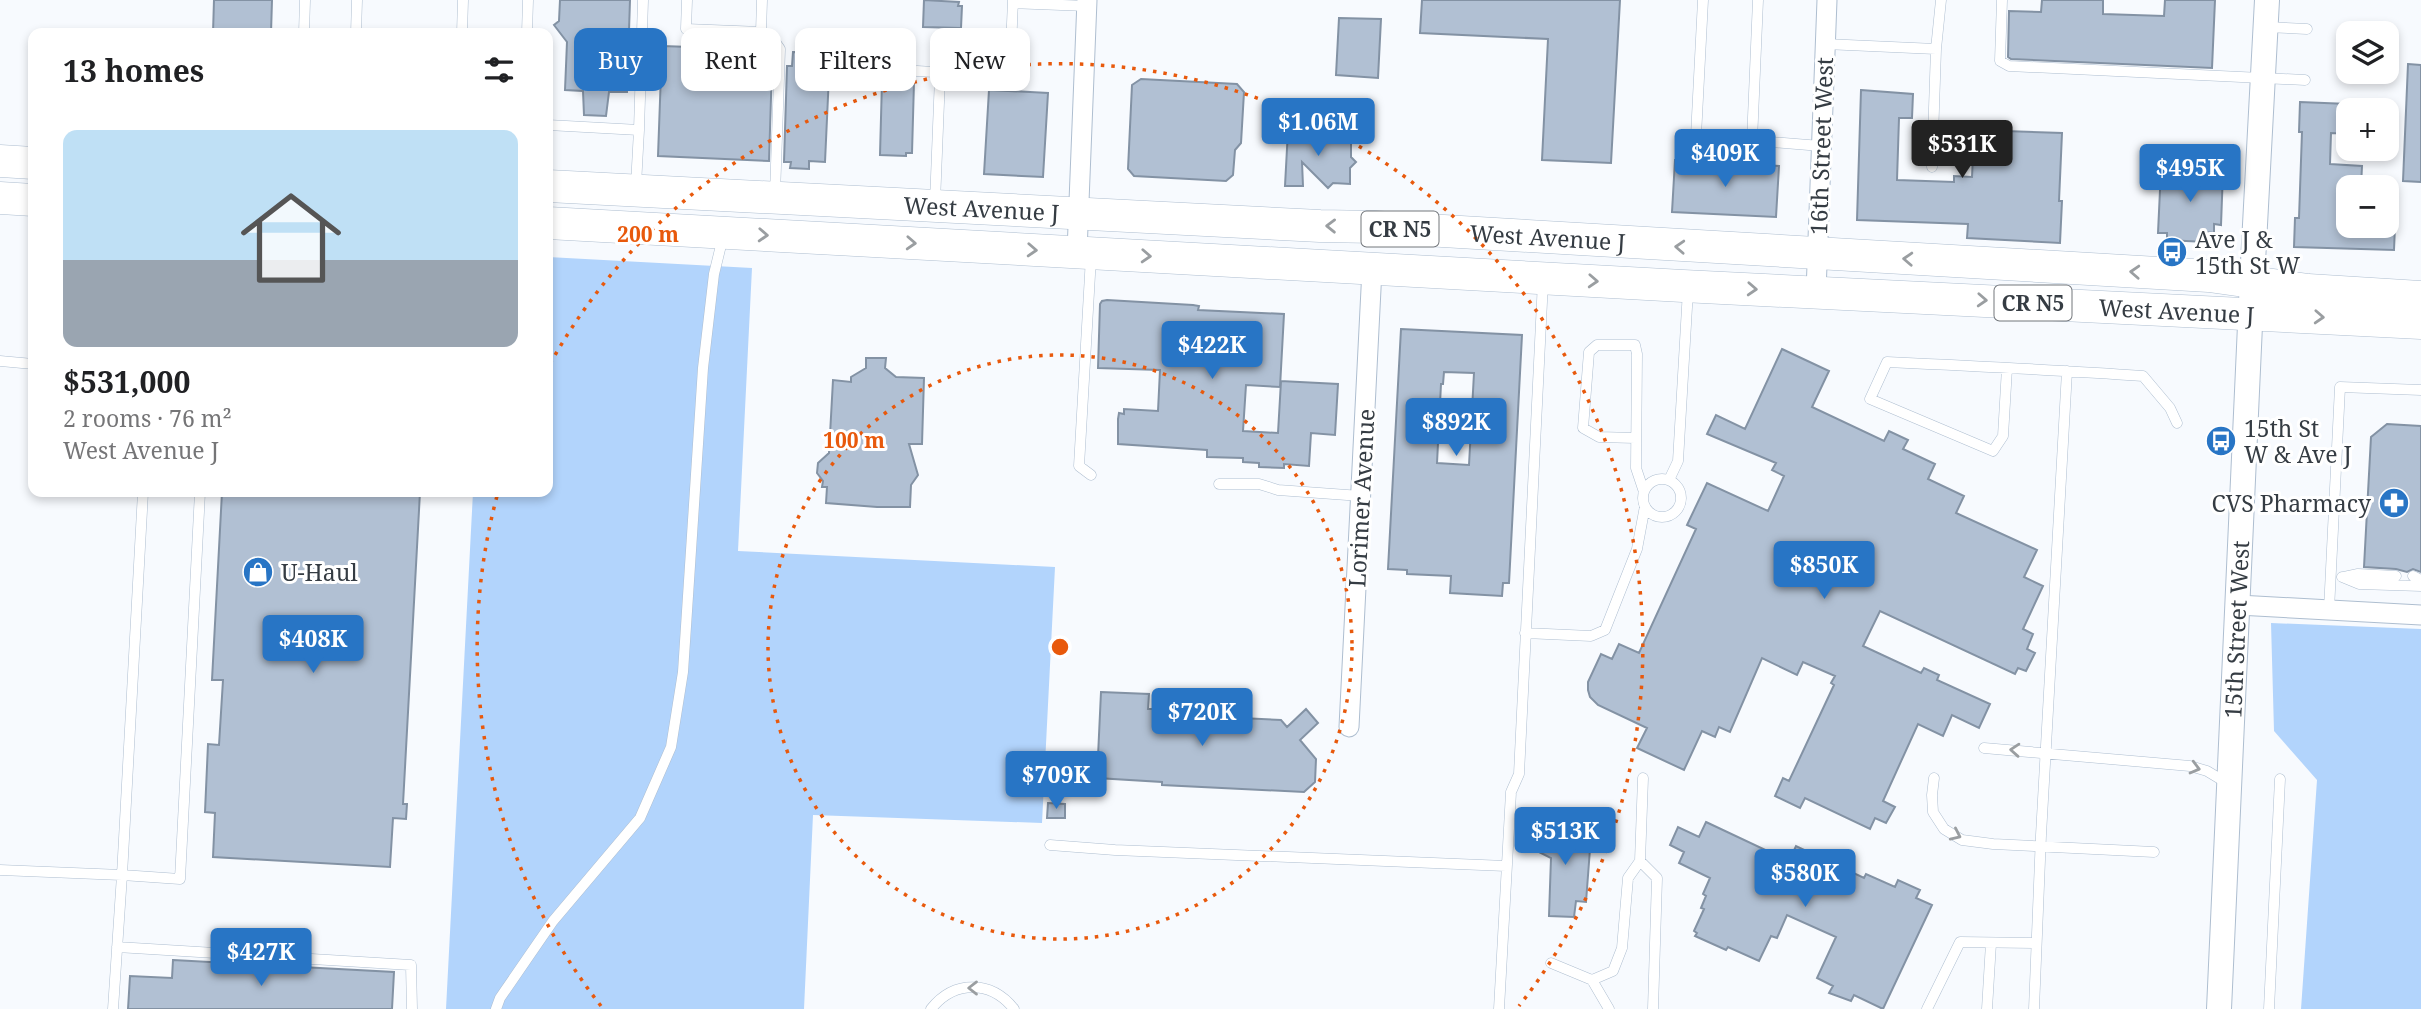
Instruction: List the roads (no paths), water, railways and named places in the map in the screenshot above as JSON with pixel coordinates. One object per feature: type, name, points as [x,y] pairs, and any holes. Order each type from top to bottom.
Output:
[{"type":"main road","points":[[0,160],[28,163]]},
{"type":"main road","name":"West Avenue J","points":[[553,186],[1375,227],[2209,276],[2308,290],[2421,297]]},
{"type":"main road","points":[[553,208],[586,209],[621,190]]},
{"type":"main road","points":[[0,198],[28,200]]},
{"type":"main road","name":"West Avenue J","points":[[553,223],[1688,286],[2421,323]]},
{"type":"main road","points":[[1231,261],[1265,245],[1350,250],[1375,227]]},
{"type":"main road","points":[[1372,269],[1396,251],[1516,258],[1546,237]]},
{"type":"street","name":"16th Street West","points":[[1815,292],[1827,0]]},
{"type":"street","name":"15th Street West","points":[[2219,1009],[2267,0]]},
{"type":"street","points":[[1084,253],[1079,214],[1087,3]]},
{"type":"street","name":"Lorimer Avenue","points":[[1349,727],[1372,269]]},
{"type":"street","points":[[2238,605],[2421,615]]},
{"type":"lane","points":[[304,28],[305,0]]},
{"type":"lane","points":[[356,28],[358,0]]},
{"type":"lane","points":[[462,28],[463,0]]},
{"type":"lane","points":[[527,28],[528,0]]},
{"type":"lane","points":[[621,190],[639,130],[643,0]]},
{"type":"lane","points":[[686,28],[687,0]]},
{"type":"lane","points":[[761,28],[762,0]]},
{"type":"lane","points":[[1703,0],[1696,136],[1821,146]]},
{"type":"lane","points":[[1752,141],[1758,0]]},
{"type":"lane","points":[[1932,167],[1936,49],[1941,0]]},
{"type":"lane","points":[[2002,0],[2000,61],[2009,66],[2305,79]]},
{"type":"lane","points":[[1012,28],[1013,2],[1087,3]]},
{"type":"lane","points":[[2266,27],[2307,29]]},
{"type":"lane","points":[[1825,44],[1936,49]]},
{"type":"lane","points":[[918,71],[934,72],[940,77],[935,206]]},
{"type":"lane","points":[[775,198],[779,91]]},
{"type":"lane","points":[[553,125],[639,130]]},
{"type":"lane","points":[[496,1009],[500,998],[553,921],[640,818],[671,747],[682,672],[703,368],[714,274],[723,233]]},
{"type":"lane","points":[[1084,253],[1079,466],[1091,475]]},
{"type":"lane","points":[[1499,1009],[1511,792],[1519,774],[1543,278]]},
{"type":"lane","points":[[1669,481],[1678,461],[1688,286]]},
{"type":"lane","points":[[1525,633],[1591,636],[1605,630],[1637,549],[1645,506],[1644,492],[1636,468],[1637,354],[1635,345],[1597,345],[1589,352],[1583,428],[1599,437],[1635,438]]},
{"type":"lane","points":[[0,361],[28,363]]},
{"type":"lane","points":[[2007,368],[2003,436],[1993,451],[1870,399],[1887,362],[2007,368],[2067,371],[2143,376],[2170,408],[2177,424]]},
{"type":"lane","points":[[2034,1009],[2067,371]]},
{"type":"lane","points":[[2329,610],[2340,387],[2421,390]]},
{"type":"lane","points":[[1644,492],[1652,482],[1664,479],[1675,484],[1681,494],[1676,512],[1665,517],[1653,515],[1645,506]]},
{"type":"lane","points":[[1219,484],[1259,484],[1278,490],[1361,496]]},
{"type":"lane","points":[[113,1009],[143,497]]},
{"type":"lane","points":[[0,870],[180,879],[200,497]]},
{"type":"lane","points":[[2331,577],[2358,574],[2396,576]]},
{"type":"lane","points":[[2342,577],[2359,584],[2421,586]]},
{"type":"lane","points":[[1984,748],[2159,762],[2199,768],[2228,783]]},
{"type":"lane","points":[[1592,980],[1614,971],[1622,948],[1628,878],[1640,861],[1643,778]]},
{"type":"lane","points":[[1934,778],[1933,812],[1944,829],[1962,840],[2154,852]]},
{"type":"lane","points":[[2269,1009],[2280,779]]},
{"type":"lane","points":[[1050,845],[1507,866]]},
{"type":"lane","points":[[1640,861],[1657,878],[1653,1009]]},
{"type":"lane","points":[[1927,1009],[1960,942],[2036,943]]},
{"type":"lane","points":[[1987,1009],[1991,943]]},
{"type":"lane","points":[[117,947],[411,965],[412,1009]]},
{"type":"lane","points":[[1551,963],[1592,980],[1609,1009]]},
{"type":"lane","points":[[932,1009],[949,992],[972,986],[996,992],[1014,1009]]},
{"type":"place","name":"Ave J & 15th St W","points":[[2172,252]]},
{"type":"place","name":"15th St W & Ave J","points":[[2221,441]]},
{"type":"place","name":"CVS Pharmacy","points":[[2394,503]]},
{"type":"place","name":"U-Haul","points":[[258,572]]}]
